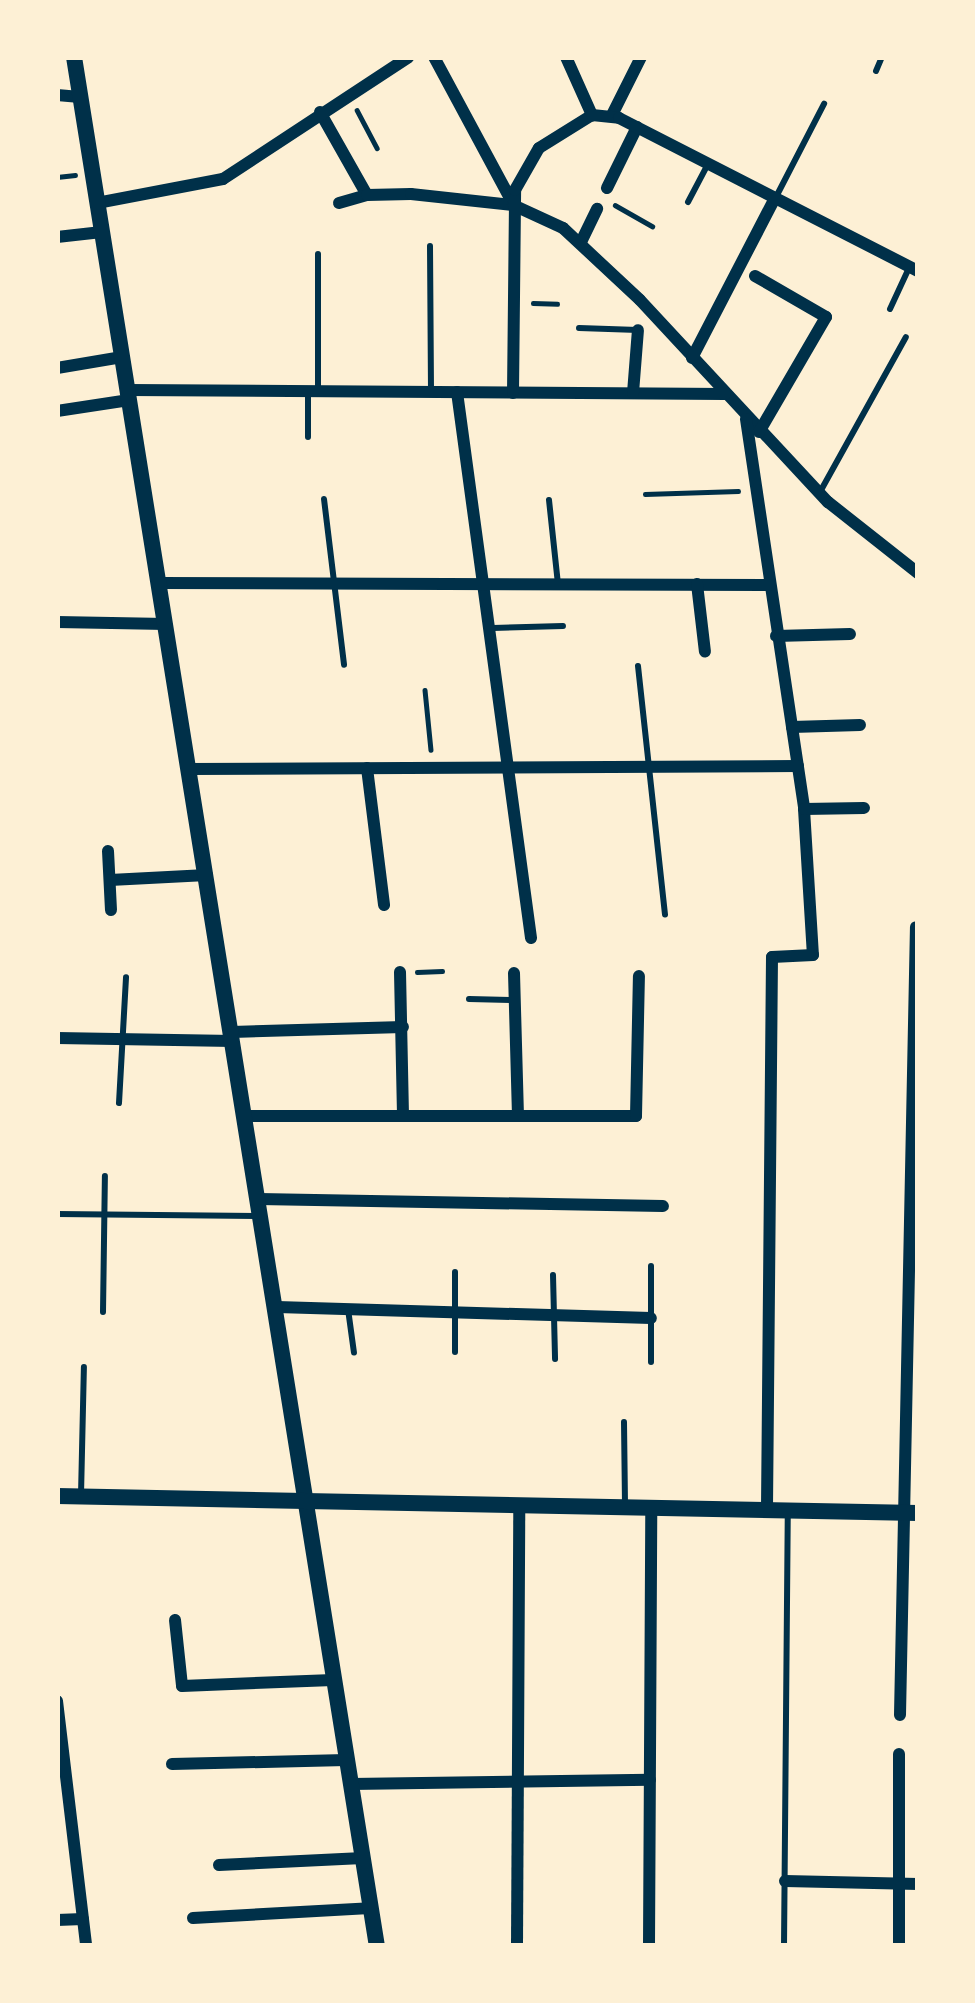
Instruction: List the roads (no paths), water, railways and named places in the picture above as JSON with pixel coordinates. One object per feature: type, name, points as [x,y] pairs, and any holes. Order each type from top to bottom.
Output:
[{"type":"main road","points":[[74,57],[377,1946]]},
{"type":"main road","points":[[57,1496],[913,1513]]},
{"type":"street","points":[[97,203],[223,179],[409,57]]},
{"type":"street","points":[[434,57],[513,205]]},
{"type":"street","points":[[566,57],[592,115]]},
{"type":"street","points":[[612,115],[641,57]]},
{"type":"street","points":[[57,95],[80,97]]},
{"type":"street","points":[[320,112],[367,195]]},
{"type":"street","points":[[513,392],[513,205],[521,175],[539,148],[592,115],[612,115],[916,269]]},
{"type":"street","points":[[581,242],[637,127]]},
{"type":"street","points":[[339,203],[367,195],[513,205],[581,242],[820,493],[916,568]]},
{"type":"street","points":[[692,358],[775,198]]},
{"type":"street","points":[[57,237],[102,232]]},
{"type":"street","points":[[755,276],[826,316],[758,432]]},
{"type":"street","points":[[633,393],[638,330]]},
{"type":"street","points":[[57,368],[122,357]]},
{"type":"street","points":[[57,411],[129,395],[313,391],[725,394]]},
{"type":"street","points":[[457,392],[531,938]]},
{"type":"street","points":[[746,419],[805,809],[813,956],[772,957],[767,1510]]},
{"type":"street","points":[[159,583],[770,585]]},
{"type":"street","points":[[697,584],[705,652]]},
{"type":"street","points":[[57,622],[166,624]]},
{"type":"street","points":[[776,636],[850,634]]},
{"type":"street","points":[[792,727],[860,725]]},
{"type":"street","points":[[189,769],[798,766]]},
{"type":"street","points":[[367,768],[384,905]]},
{"type":"street","points":[[805,809],[863,808]]},
{"type":"street","points":[[109,850],[111,910]]},
{"type":"street","points":[[110,880],[207,875]]},
{"type":"street","points":[[900,1715],[913,1513],[916,927]]},
{"type":"street","points":[[400,972],[403,1116]]},
{"type":"street","points":[[514,974],[518,1115]]},
{"type":"street","points":[[246,1116],[636,1116],[639,976]]},
{"type":"street","points":[[57,1038],[403,1027]]},
{"type":"street","points":[[261,1208],[663,1206]]},
{"type":"street","points":[[277,1307],[651,1318]]},
{"type":"street","points":[[517,1946],[519,1505]]},
{"type":"street","points":[[649,1946],[651,1508]]},
{"type":"street","points":[[176,1620],[182,1686],[333,1680]]},
{"type":"street","points":[[57,1701],[64,1825],[86,1946]]},
{"type":"street","points":[[898,1754],[899,1946]]},
{"type":"street","points":[[172,1764],[346,1760]]},
{"type":"street","points":[[351,1784],[518,1778],[650,1780]]},
{"type":"street","points":[[218,1865],[363,1858]]},
{"type":"street","points":[[785,1881],[918,1883]]},
{"type":"street","points":[[193,1918],[370,1908]]},
{"type":"street","points":[[57,1920],[82,1919]]},
{"type":"lane","points":[[876,71],[882,57]]},
{"type":"lane","points":[[775,198],[824,104]]},
{"type":"lane","points":[[688,202],[708,164]]},
{"type":"lane","points":[[430,245],[431,392]]},
{"type":"lane","points":[[308,436],[318,254]]},
{"type":"lane","points":[[890,309],[916,269]]},
{"type":"lane","points":[[579,328],[638,330]]},
{"type":"lane","points":[[820,493],[906,338]]},
{"type":"lane","points":[[324,499],[344,665]]},
{"type":"lane","points":[[549,500],[558,584]]},
{"type":"lane","points":[[489,628],[563,626]]},
{"type":"lane","points":[[638,666],[664,915]]},
{"type":"lane","points":[[119,1103],[126,977]]},
{"type":"lane","points":[[469,999],[515,1000]]},
{"type":"lane","points":[[104,1176],[104,1312]]},
{"type":"lane","points":[[57,1214],[261,1208]]},
{"type":"lane","points":[[651,1266],[651,1361]]},
{"type":"lane","points":[[455,1273],[455,1352]]},
{"type":"lane","points":[[553,1275],[555,1359]]},
{"type":"lane","points":[[347,1308],[354,1353]]},
{"type":"lane","points":[[81,1496],[84,1367]]},
{"type":"lane","points":[[625,1422],[625,1507]]},
{"type":"lane","points":[[784,1946],[788,1510]]}]
